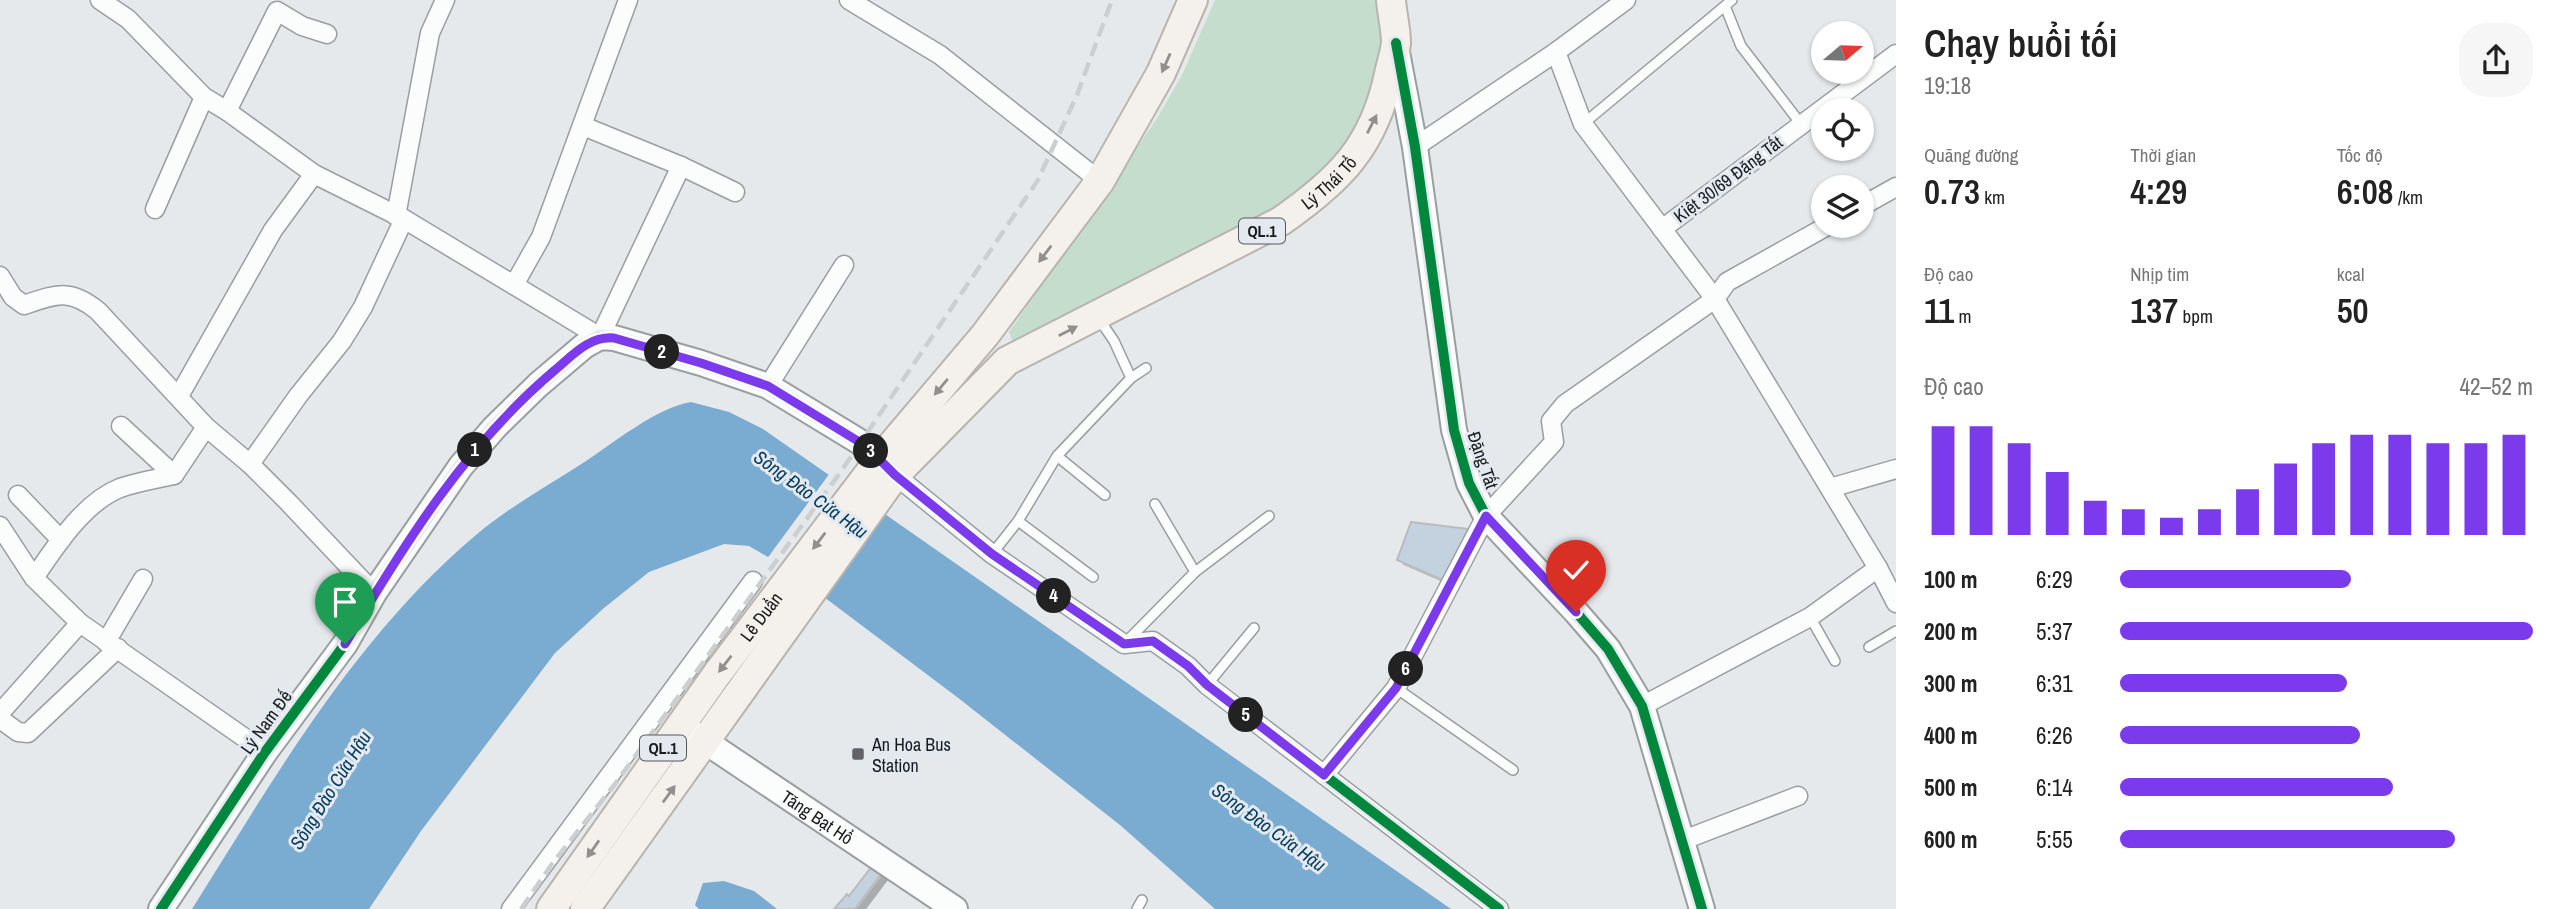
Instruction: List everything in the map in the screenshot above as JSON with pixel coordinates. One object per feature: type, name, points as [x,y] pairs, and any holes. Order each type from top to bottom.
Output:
[{"type":"main road","name":"QL.1","points":[[985,335],[1100,181],[1161,74],[1193,0]]},
{"type":"main road","name":"Lý Thái Tổ","points":[[1007,361],[1281,221],[1315,197],[1342,173],[1361,146],[1383,104],[1396,43],[1391,0]]},
{"type":"main road","points":[[985,335],[1007,361]]},
{"type":"main road","name":"Lê Duẩn","points":[[551,909],[680,724],[790,599],[985,335]]},
{"type":"main road","name":"Lê Duẩn","points":[[885,471],[1007,361]]},
{"type":"main road","name":"Lê Duẩn","points":[[585,909],[706,742],[790,599]]},
{"type":"street","points":[[100,0],[128,19],[204,97],[314,174],[400,217],[600,337],[614,338],[701,363],[768,386],[860,442],[885,471],[992,554],[1124,644],[1153,641],[1188,666],[1207,685],[1499,909]]},
{"type":"street","points":[[250,464],[298,396],[342,341],[363,307],[400,217],[430,33],[444,0]]},
{"type":"street","points":[[513,285],[541,237],[628,0]]},
{"type":"street","points":[[849,0],[940,55],[1100,181]]},
{"type":"street","points":[[1415,147],[1556,52],[1626,0]]},
{"type":"street","points":[[227,111],[277,11],[302,26],[327,34]]},
{"type":"street","name":"Đặng Tất","points":[[1396,43],[1415,147],[1454,430],[1469,483],[1486,516],[1608,649],[1642,706],[1702,909]]},
{"type":"street","points":[[1556,52],[1583,124],[1715,299],[1878,568],[1896,603]]},
{"type":"street","name":"Kiệt 30/69 Đặng Tất","points":[[1662,229],[1896,54]]},
{"type":"street","points":[[155,209],[204,97]]},
{"type":"street","points":[[583,126],[681,166],[735,192]]},
{"type":"street","points":[[600,337],[681,166]]},
{"type":"street","points":[[178,396],[273,230],[314,174]]},
{"type":"street","points":[[1874,199],[1896,187]]},
{"type":"street","points":[[1324,775],[1396,688],[1486,516],[1554,442],[1551,421],[1565,404],[1715,299],[1727,282],[1811,235]]},
{"type":"street","points":[[768,386],[844,265]]},
{"type":"street","points":[[0,276],[13,297],[24,304],[61,294],[86,301],[98,311],[206,427],[250,464],[374,593]]},
{"type":"street","name":"Lý Nam Đế","points":[[161,909],[265,752],[345,644],[374,593],[461,466],[495,427],[538,385],[584,345],[600,337]]},
{"type":"street","points":[[121,426],[174,475]]},
{"type":"street","points":[[34,578],[61,540],[97,502],[120,488],[174,475],[206,427]]},
{"type":"street","points":[[1830,488],[1896,469]]},
{"type":"street","points":[[18,495],[61,540]]},
{"type":"street","points":[[0,526],[34,578],[80,623],[265,752]]},
{"type":"street","points":[[1642,706],[1810,617],[1878,568]]},
{"type":"street","points":[[0,719],[18,732],[28,733],[112,645],[143,579]]},
{"type":"street","points":[[511,909],[753,581]]},
{"type":"street","points":[[0,713],[80,623]]},
{"type":"street","name":"Tăng Bạt Hổ","points":[[680,724],[955,909]]},
{"type":"street","points":[[1681,841],[1798,796]]},
{"type":"lane","points":[[1583,124],[1728,3],[1741,46],[1801,124]]},
{"type":"lane","points":[[1097,316],[1114,341],[1131,378]]},
{"type":"lane","points":[[992,554],[1018,521],[1057,456],[1131,378],[1146,368]]},
{"type":"lane","points":[[1057,456],[1105,495]]},
{"type":"lane","points":[[1155,504],[1195,572]]},
{"type":"lane","points":[[1124,644],[1195,572],[1269,516]]},
{"type":"lane","points":[[1018,521],[1093,577]]},
{"type":"lane","points":[[1810,617],[1835,662]]},
{"type":"lane","points":[[1207,685],[1254,628]]},
{"type":"lane","points":[[1869,647],[1896,631]]},
{"type":"lane","points":[[1396,688],[1513,770]]},
{"type":"lane","points":[[1137,909],[1142,900]]},
{"type":"green space","points":[[1215,0],[1382,0],[1378,65],[1359,120],[1325,167],[1275,209],[1022,344],[1013,342],[1009,332],[1156,120],[1182,75]]},
{"type":"water","name":"Sông Đào Cửa Hậu","points":[[691,402],[729,412],[763,429],[1451,909],[1215,909],[1120,825],[957,697],[780,564],[749,546],[724,544],[649,572],[604,608],[555,653],[421,831],[369,909],[192,909],[254,809],[320,711],[392,618],[432,575],[476,535],[516,506],[650,418]]},
{"type":"water","points":[[724,881],[754,891],[777,909],[699,909],[695,905],[703,883]]},
{"type":"pier","points":[[830,473],[843,482],[780,568],[766,560]]},
{"type":"building","points":[[1411,522],[1469,529],[1445,581],[1397,560]]},
{"type":"building","points":[[872,866],[882,873],[855,909],[834,909],[847,894],[849,896]]},
{"type":"railway","points":[[521,909],[842,470],[1038,180],[1077,95],[1112,0]]},
{"type":"cycle path","points":[[1396,43],[1415,147],[1454,430],[1469,483],[1486,516],[1608,649],[1642,706],[1702,909]]},
{"type":"cycle path","points":[[161,909],[265,752],[345,644],[374,593],[461,466],[495,427],[538,385],[584,346],[600,337],[614,338],[701,363],[768,386],[866,446],[895,475],[992,554],[1124,644],[1153,641],[1499,909]]},
{"type":"place","name":"An Hoa Bus Station","points":[[858,754]]},
{"type":"route","points":[[345,644],[374,593],[461,466],[495,427],[538,385],[584,345],[600,337],[614,338],[701,363],[768,386],[866,446],[895,475],[992,554],[1124,644],[1153,641],[1324,775],[1396,688],[1486,516],[1576,612]]}]
